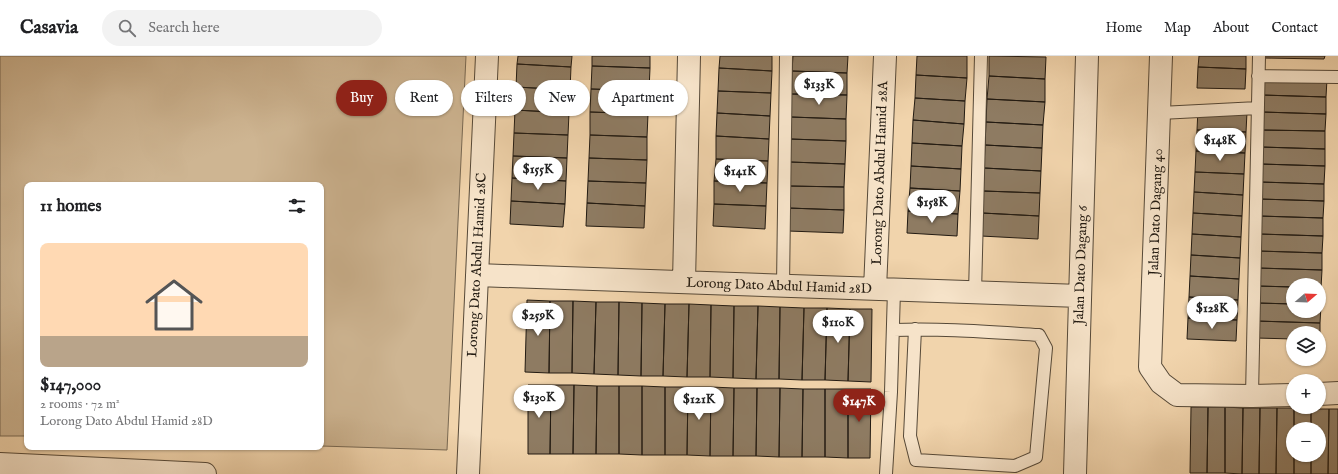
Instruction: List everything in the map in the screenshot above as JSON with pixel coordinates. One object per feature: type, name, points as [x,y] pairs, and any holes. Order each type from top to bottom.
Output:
[{"type":"street","name":"Lorong Dato Abdul Hamid 28C","points":[[468,474],[487,56]]},
{"type":"street","points":[[684,282],[689,56]]},
{"type":"street","name":"Lorong Dato Abdul Hamid 28A","points":[[885,56],[885,290]]},
{"type":"street","name":"Jalan Dato Dagang 6","points":[[1075,474],[1087,56]]},
{"type":"street","name":"Jalan Dato Dagang 40","points":[[1161,56],[1150,367],[1161,383],[1177,395],[1252,396]]},
{"type":"street","name":"Lorong Dato Abdul Hamid 28D","points":[[477,276],[1080,296]]},
{"type":"street","points":[[1326,394],[1338,393]]},
{"type":"street","points":[[1252,396],[1286,395]]},
{"type":"street","points":[[0,464],[204,474]]},
{"type":"lane","points":[[783,286],[786,56]]},
{"type":"lane","points":[[975,293],[981,56]]},
{"type":"lane","points":[[1252,396],[1259,56]]},
{"type":"lane","points":[[1258,76],[1338,77]]},
{"type":"lane","points":[[1160,113],[1258,108]]},
{"type":"lane","points":[[885,290],[893,330],[886,474]]},
{"type":"lane","points":[[893,330],[915,329],[967,330],[1039,335],[1046,348],[1036,456],[1015,466],[916,460],[910,436],[915,329]]},
{"type":"shaded area","points":[[0,56],[466,56],[465,80],[461,80],[461,116],[463,116],[447,450],[324,446],[324,182],[24,182],[24,436],[0,436]]},
{"type":"building","points":[[518,56],[572,56],[571,67],[517,64]]},
{"type":"building","points":[[592,56],[650,56],[650,68],[592,66]]},
{"type":"building","points":[[720,56],[772,56],[772,71],[719,68]]},
{"type":"building","points":[[793,56],[848,56],[847,73],[792,71]]},
{"type":"building","points":[[917,56],[967,56],[967,78],[916,75]]},
{"type":"building","points":[[989,56],[1046,57],[1045,79],[989,76]]},
{"type":"building","points":[[1199,56],[1246,56],[1246,69],[1198,67]]},
{"type":"building","points":[[1264,56],[1325,56],[1324,59],[1264,58]]},
{"type":"building","points":[[517,64],[571,67],[570,80],[534,80],[534,88],[526,88],[526,80],[516,80]]},
{"type":"building","points":[[592,66],[650,68],[649,80],[598,80],[598,89],[591,89]]},
{"type":"building","points":[[1198,67],[1246,69],[1245,89],[1197,88]]},
{"type":"building","points":[[719,68],[772,71],[771,93],[718,91]]},
{"type":"building","points":[[792,71],[847,73],[847,95],[791,94]]},
{"type":"building","points":[[916,75],[967,78],[965,101],[915,98]]},
{"type":"building","points":[[989,76],[1045,79],[1045,102],[987,99]]},
{"type":"building","points":[[1263,77],[1327,79],[1326,97],[1262,95]]},
{"type":"building","points":[[526,88],[534,88],[534,111],[526,111]]},
{"type":"building","points":[[591,89],[598,89],[598,112],[590,112]]},
{"type":"building","points":[[718,91],[771,93],[770,116],[717,113]]},
{"type":"building","points":[[791,94],[847,95],[846,119],[791,117]]},
{"type":"building","points":[[1262,95],[1326,97],[1326,114],[1262,112]]},
{"type":"building","points":[[915,98],[965,101],[964,124],[913,120]]},
{"type":"building","points":[[987,99],[1045,102],[1043,125],[986,122]]},
{"type":"building","points":[[1198,109],[1247,112],[1246,132],[1197,130]]},
{"type":"building","points":[[526,111],[534,111],[534,116],[569,116],[568,135],[514,133],[515,116],[526,116]]},
{"type":"building","points":[[590,112],[598,112],[598,116],[648,116],[647,137],[590,135]]},
{"type":"building","points":[[1262,112],[1326,114],[1325,131],[1261,130]]},
{"type":"building","points":[[717,113],[770,116],[769,139],[716,136]]},
{"type":"building","points":[[791,117],[846,119],[846,141],[790,139]]},
{"type":"building","points":[[913,120],[964,124],[962,146],[912,143]]},
{"type":"building","points":[[986,122],[1043,125],[1042,148],[985,145]]},
{"type":"building","points":[[1197,130],[1246,132],[1245,153],[1196,151]]},
{"type":"building","points":[[1261,130],[1325,131],[1325,149],[1261,147]]},
{"type":"building","points":[[514,133],[568,135],[567,158],[513,156]]},
{"type":"building","points":[[590,135],[647,137],[647,160],[589,158]]},
{"type":"building","points":[[716,136],[769,139],[768,161],[716,159]]},
{"type":"building","points":[[790,139],[846,141],[845,164],[790,162]]},
{"type":"building","points":[[912,143],[962,146],[961,169],[911,166]]},
{"type":"building","points":[[985,145],[1042,148],[1041,171],[984,168]]},
{"type":"building","points":[[1261,147],[1325,149],[1325,166],[1260,164]]},
{"type":"building","points":[[1196,151],[1245,153],[1244,174],[1195,172]]},
{"type":"building","points":[[513,156],[567,158],[566,181],[512,178]]},
{"type":"building","points":[[589,158],[647,160],[646,183],[588,181]]},
{"type":"building","points":[[716,159],[768,161],[767,183],[714,181]]},
{"type":"building","points":[[790,162],[845,164],[844,187],[789,186]]},
{"type":"building","points":[[1260,164],[1325,166],[1324,184],[1260,182]]},
{"type":"building","points":[[911,166],[961,169],[960,191],[910,188]]},
{"type":"building","points":[[984,168],[1041,171],[1040,193],[983,191]]},
{"type":"building","points":[[1195,172],[1244,174],[1243,195],[1194,192]]},
{"type":"building","points":[[512,178],[566,181],[565,204],[511,201]]},
{"type":"building","points":[[588,181],[646,183],[645,206],[587,203]]},
{"type":"building","points":[[714,181],[767,183],[766,206],[714,204]]},
{"type":"building","points":[[1260,182],[1324,184],[1324,201],[1259,199]]},
{"type":"building","points":[[789,186],[844,187],[844,210],[788,208]]},
{"type":"building","points":[[910,188],[960,191],[958,214],[908,211]]},
{"type":"building","points":[[983,191],[1040,193],[1039,216],[982,213]]},
{"type":"building","points":[[1194,192],[1243,195],[1242,216],[1193,213]]},
{"type":"building","points":[[1259,199],[1324,201],[1323,218],[1259,216]]},
{"type":"building","points":[[511,201],[565,204],[563,227],[510,224]]},
{"type":"building","points":[[587,203],[645,206],[644,228],[586,226]]},
{"type":"building","points":[[714,204],[766,206],[765,229],[713,226]]},
{"type":"building","points":[[788,208],[844,210],[843,233],[788,231]]},
{"type":"building","points":[[908,211],[958,214],[957,236],[907,233]]},
{"type":"building","points":[[982,213],[1039,216],[1038,239],[981,236]]},
{"type":"building","points":[[1193,213],[1242,216],[1241,237],[1192,234]]},
{"type":"building","points":[[1259,216],[1323,218],[1323,236],[1259,234]]},
{"type":"building","points":[[1192,234],[1241,237],[1240,258],[1191,255]]},
{"type":"building","points":[[1259,234],[1323,236],[1322,253],[1258,251]]},
{"type":"building","points":[[1258,251],[1322,253],[1322,270],[1258,268]]},
{"type":"building","points":[[1191,255],[1240,258],[1239,279],[1190,276]]},
{"type":"building","points":[[1258,268],[1322,270],[1322,278],[1286,278],[1286,287],[1257,286]]},
{"type":"building","points":[[1190,276],[1239,279],[1238,300],[1189,297]]},
{"type":"building","points":[[1257,286],[1286,287],[1286,304],[1257,303]]},
{"type":"building","points":[[1189,297],[1238,300],[1237,320],[1188,318]]},
{"type":"building","points":[[527,300],[550,301],[549,373],[525,372]]},
{"type":"building","points":[[550,301],[573,301],[572,373],[549,373]]},
{"type":"building","points":[[573,301],[596,302],[594,374],[572,373]]},
{"type":"building","points":[[596,302],[619,302],[618,375],[594,374]]},
{"type":"building","points":[[619,302],[642,303],[641,376],[618,375]]},
{"type":"building","points":[[642,303],[665,304],[663,376],[641,376]]},
{"type":"building","points":[[1257,303],[1286,304],[1286,318],[1320,318],[1320,323],[1256,321]]},
{"type":"building","points":[[665,304],[689,304],[687,377],[663,376]]},
{"type":"building","points":[[689,304],[711,305],[710,377],[687,377]]},
{"type":"building","points":[[711,305],[734,306],[733,378],[710,377]]},
{"type":"building","points":[[734,306],[758,306],[756,379],[733,378]]},
{"type":"building","points":[[758,306],[780,307],[779,379],[756,379]]},
{"type":"building","points":[[780,307],[804,308],[802,380],[779,379]]},
{"type":"building","points":[[804,308],[827,308],[825,380],[802,380]]},
{"type":"building","points":[[827,308],[850,309],[848,381],[825,380]]},
{"type":"building","points":[[850,309],[872,309],[871,382],[848,381]]},
{"type":"building","points":[[1188,318],[1237,320],[1236,341],[1187,339]]},
{"type":"building","points":[[1256,321],[1320,323],[1320,326],[1286,326],[1286,339],[1256,338]]},
{"type":"building","points":[[528,385],[551,385],[550,454],[528,454]]},
{"type":"building","points":[[551,385],[574,385],[573,454],[550,454]]},
{"type":"building","points":[[574,385],[597,386],[596,454],[573,454]]},
{"type":"building","points":[[597,386],[619,386],[619,454],[596,454]]},
{"type":"building","points":[[619,386],[642,386],[642,455],[619,454]]},
{"type":"building","points":[[642,386],[665,387],[665,455],[642,455]]},
{"type":"building","points":[[665,387],[688,387],[687,455],[665,455]]},
{"type":"building","points":[[688,387],[711,387],[710,456],[687,455]]},
{"type":"building","points":[[711,387],[734,388],[733,456],[710,456]]},
{"type":"building","points":[[734,388],[757,388],[756,456],[733,456]]},
{"type":"building","points":[[757,388],[780,388],[779,457],[756,456]]},
{"type":"building","points":[[780,388],[803,389],[802,457],[779,457]]},
{"type":"building","points":[[803,389],[825,389],[825,457],[802,457]]},
{"type":"building","points":[[825,389],[848,389],[848,458],[825,457]]},
{"type":"building","points":[[848,389],[871,389],[870,458],[848,458]]},
{"type":"building","points":[[1191,407],[1208,407],[1207,473],[1190,473]]},
{"type":"building","points":[[1208,407],[1225,407],[1225,473],[1207,473]]},
{"type":"building","points":[[1225,407],[1243,408],[1242,474],[1225,473]]},
{"type":"building","points":[[1243,408],[1260,408],[1259,474],[1242,474]]},
{"type":"building","points":[[1260,408],[1277,408],[1276,474],[1259,474]]},
{"type":"building","points":[[1277,408],[1286,408],[1286,414],[1294,414],[1294,422],[1286,422],[1286,462],[1294,462],[1294,474],[1276,474]]},
{"type":"building","points":[[1326,409],[1329,409],[1328,474],[1311,474],[1311,462],[1326,462],[1326,422],[1311,422],[1311,414],[1326,414]]},
{"type":"building","points":[[1329,409],[1338,409],[1338,474],[1328,474]]},
{"type":"building","points":[[1294,414],[1311,414],[1311,422],[1294,422]]},
{"type":"building","points":[[1294,462],[1311,462],[1311,474],[1294,474]]}]
